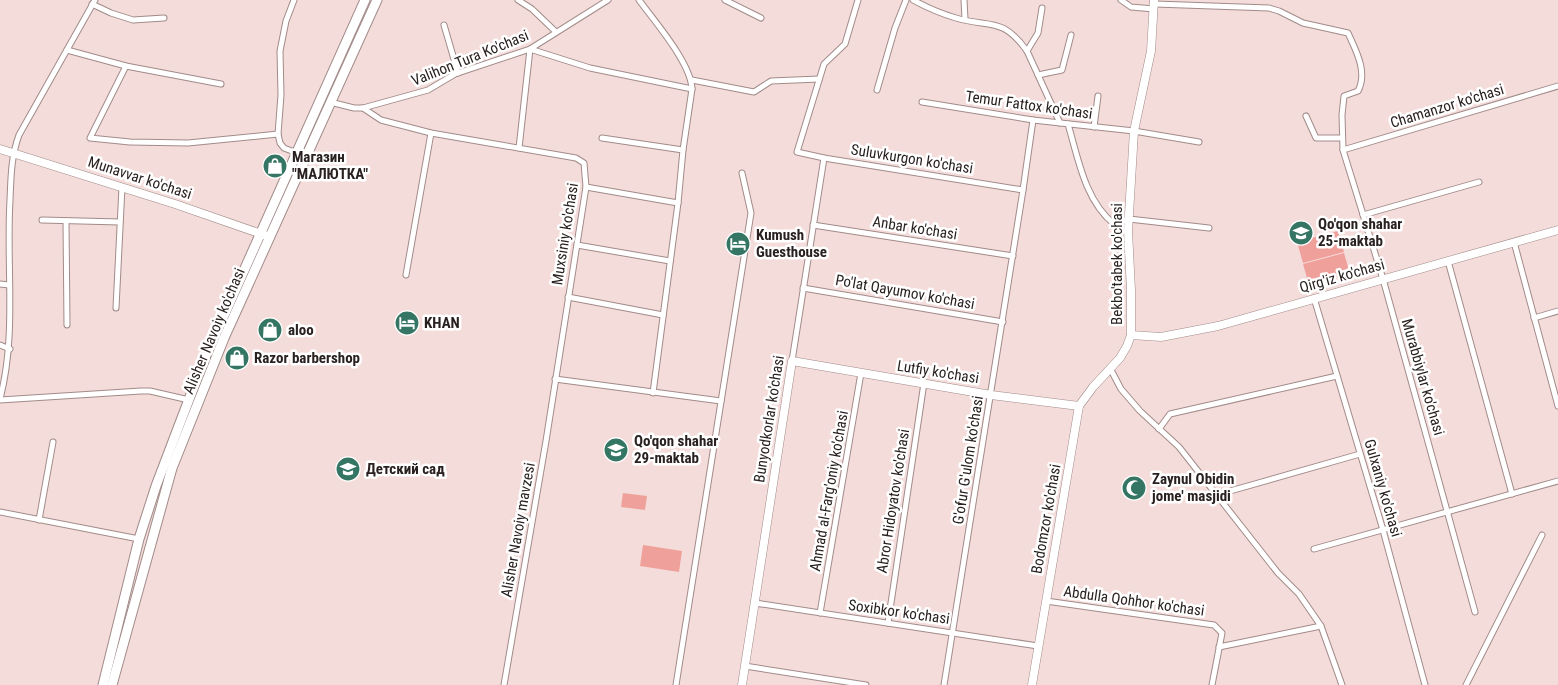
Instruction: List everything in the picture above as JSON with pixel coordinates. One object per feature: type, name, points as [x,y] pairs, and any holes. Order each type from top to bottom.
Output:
[{"type":"main road","name":"Alisher Navoiy ko'chasi","points":[[103,685],[139,540],[156,486],[188,400],[259,233],[365,0]]},
{"type":"main road","name":"Alisher Navoiy ko'chasi","points":[[112,685],[172,468],[224,338],[377,0]]},
{"type":"main road","name":"Bekbo'tabek ko'chasi","points":[[1111,370],[1127,346],[1131,335],[1129,219],[1134,131],[1151,51],[1154,4]]},
{"type":"main road","name":"Munavvar ko'chasi","points":[[0,149],[122,187],[270,237]]},
{"type":"main road","name":"Qirg'iz ko'chasi","points":[[1131,335],[1161,338],[1218,326],[1558,230]]},
{"type":"main road","name":"Lutfiy ko'chasi","points":[[792,361],[991,394],[1079,406]]},
{"type":"main road","name":"Bunyodkorlar ko'chasi","points":[[742,685],[792,361]]},
{"type":"main road","name":"Bodomzor ko'chasi","points":[[1032,685],[1079,406],[1093,387],[1111,370]]},
{"type":"street","points":[[294,0],[286,21],[280,50],[281,95],[278,134],[280,143],[284,148],[297,153]]},
{"type":"street","points":[[518,0],[532,9],[556,32]]},
{"type":"street","name":"Valihon Tura Ko'chasi","points":[[330,102],[354,108],[363,108],[428,90],[458,73],[530,49],[599,2],[608,0]]},
{"type":"street","points":[[640,0],[684,63],[692,80],[653,393]]},
{"type":"street","points":[[725,0],[762,18]]},
{"type":"street","points":[[692,80],[754,92],[771,81],[819,79],[824,64],[845,44],[858,0]]},
{"type":"street","points":[[877,90],[895,28],[906,0]]},
{"type":"street","points":[[913,0],[956,18],[994,24],[1008,30],[1020,40],[1027,51],[1060,123]]},
{"type":"street","points":[[964,0],[965,19]]},
{"type":"street","points":[[1121,0],[1131,7],[1154,4],[1251,7],[1252,0]]},
{"type":"street","points":[[164,18],[133,20],[111,13],[94,2],[19,135],[12,152],[8,230],[10,350],[0,400],[141,391],[150,391],[188,400]]},
{"type":"street","name":"Murabbiylar ko'chasi","points":[[1251,7],[1279,11],[1303,23],[1348,33],[1359,56],[1362,77],[1358,91],[1344,96],[1342,115],[1343,150],[1383,279],[1476,612]]},
{"type":"street","points":[[1027,51],[1038,34],[1042,8]]},
{"type":"street","points":[[444,25],[458,73]]},
{"type":"street","points":[[1038,75],[1062,70],[1071,35]]},
{"type":"street","points":[[519,148],[530,49],[590,68],[692,89]]},
{"type":"street","points":[[67,50],[126,66],[221,84]]},
{"type":"street","points":[[126,66],[90,138],[130,142],[188,143],[278,134]]},
{"type":"street","name":"Suluvkurgon ko'chasi","points":[[819,79],[797,152],[1024,190]]},
{"type":"street","name":"Chamanzor ko'chasi","points":[[1343,150],[1558,86]]},
{"type":"street","points":[[1094,126],[1098,96]]},
{"type":"street","name":"Temur Fattox ko'chasi","points":[[922,102],[1033,120],[1134,131],[1199,142]]},
{"type":"street","name":"Muxsiniy ko'chasi","points":[[363,108],[381,120],[431,133],[576,158],[584,163],[586,187],[555,379]]},
{"type":"street","points":[[1306,116],[1316,138],[1342,138]]},
{"type":"street","name":"G'ofur G'ulom ko'chasi","points":[[944,685],[1024,190],[1033,120]]},
{"type":"street","points":[[1068,124],[1084,176],[1099,208],[1107,219],[1114,224],[1129,219],[1209,228]]},
{"type":"street","points":[[406,275],[431,133]]},
{"type":"street","points":[[602,138],[683,150]]},
{"type":"street","name":"Bunyodkorlar ko'chasi","points":[[792,361],[824,158]]},
{"type":"street","points":[[676,685],[751,213],[742,173]]},
{"type":"street","points":[[1363,214],[1479,182]]},
{"type":"street","points":[[116,308],[122,187]]},
{"type":"street","points":[[586,187],[678,203]]},
{"type":"street","points":[[42,220],[120,222]]},
{"type":"street","points":[[66,221],[66,325]]},
{"type":"street","name":"Anbar ko'chasi","points":[[813,225],[1013,256]]},
{"type":"street","points":[[1514,242],[1558,406]]},
{"type":"street","points":[[577,245],[670,261]]},
{"type":"street","points":[[1448,261],[1512,494]]},
{"type":"street","points":[[0,284],[9,285]]},
{"type":"street","name":"Po'lat Qayumov ko'chasi","points":[[804,288],[1003,322]]},
{"type":"street","points":[[568,297],[663,315]]},
{"type":"street","name":"Gulxaniy ko'chasi","points":[[1314,298],[1383,530],[1426,685]]},
{"type":"street","points":[[1534,318],[1558,312]]},
{"type":"street","points":[[0,345],[10,350]]},
{"type":"street","points":[[1111,370],[1121,389],[1140,412],[1178,447],[1278,573],[1299,594],[1320,626],[1342,685]]},
{"type":"street","name":"Ahmad al-Farg'oniy ko'chasi","points":[[820,613],[862,373]]},
{"type":"street","points":[[1159,429],[1170,414],[1337,376]]},
{"type":"street","points":[[555,379],[721,401]]},
{"type":"street","name":"Alisher Navoiy mavzesi","points":[[504,685],[555,379]]},
{"type":"street","name":"Abror Hidoyatov ko'chasi","points":[[888,622],[924,383]]},
{"type":"street","points":[[39,520],[53,442]]},
{"type":"street","points":[[1216,495],[1360,454]]},
{"type":"street","points":[[1314,549],[1558,482]]},
{"type":"street","points":[[0,512],[139,540]]},
{"type":"street","points":[[1466,685],[1542,535]]},
{"type":"street","name":"Abdulla Qohhor ko'chasi","points":[[1046,601],[1214,625],[1222,633],[1212,685]]},
{"type":"street","name":"Soxibkor ko'chasi","points":[[755,603],[1038,646]]},
{"type":"street","points":[[1219,647],[1320,626]]},
{"type":"street","points":[[745,666],[866,685]]},
{"type":"shaded area","points":[[1338,231],[1344,252],[1303,263],[1297,242]]},
{"type":"shaded area","points":[[1344,253],[1350,274],[1309,285],[1303,264]]},
{"type":"shaded area","points":[[623,493],[647,496],[645,510],[621,507]]},
{"type":"shaded area","points":[[643,545],[682,551],[679,572],[640,566]]},
{"type":"place","name":"Магазин \"МАЛЮТКА\"","points":[[275,166]]},
{"type":"place","name":"Qo'qon shahar 25-maktab","points":[[1301,233]]},
{"type":"place","name":"Kumush Guesthouse","points":[[738,244]]},
{"type":"place","name":"KHAN","points":[[407,323]]},
{"type":"place","name":"aloo","points":[[270,330]]},
{"type":"place","name":"Razor barbershop","points":[[237,358]]},
{"type":"place","name":"Qo'qon shahar 29-maktab","points":[[616,450]]},
{"type":"place","name":"Детский сад","points":[[348,469]]},
{"type":"place","name":"Zaynul Obidin jome' masjidi","points":[[1134,488]]}]
